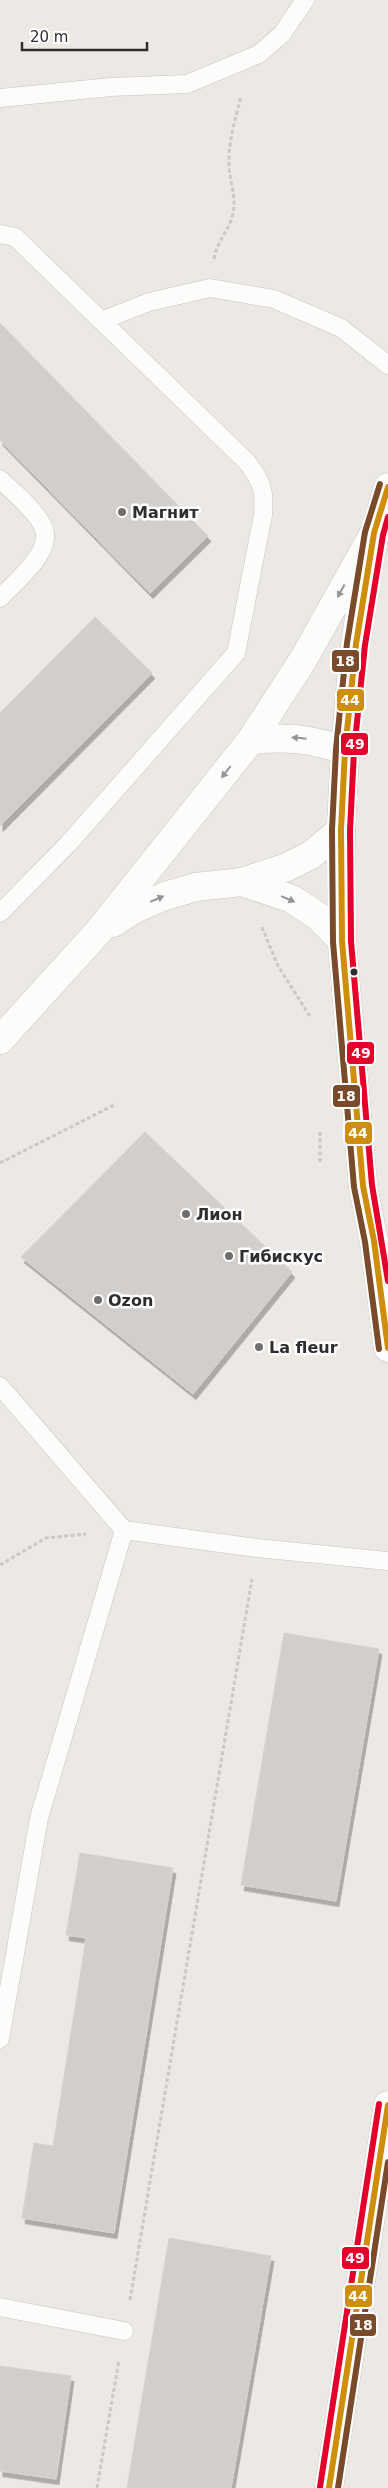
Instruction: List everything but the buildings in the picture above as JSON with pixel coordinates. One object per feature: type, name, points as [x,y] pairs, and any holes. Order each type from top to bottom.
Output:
[{"type":"main road","points":[[388,487],[374,533],[356,644],[345,750],[341,830],[342,941],[363,1186],[374,1241],[388,1348]]},
{"type":"main road","points":[[0,1040],[100,932],[251,740],[303,660],[374,533]]},
{"type":"main road","points":[[251,740],[283,737],[300,738],[345,750]]},
{"type":"main road","points":[[100,932],[135,909],[164,896],[196,887],[242,882],[287,867],[311,855],[341,830]]},
{"type":"main road","points":[[242,882],[292,899],[319,917],[342,941]]},
{"type":"main road","points":[[329,2488],[388,2104]]},
{"type":"lane","points":[[0,98],[111,86],[187,84],[259,54],[282,34],[305,0]]},
{"type":"lane","points":[[0,234],[15,237],[247,462],[259,478],[265,495],[263,515],[236,653],[68,844],[0,913]]},
{"type":"lane","points":[[101,321],[149,302],[210,288],[274,299],[341,328],[388,365]]},
{"type":"lane","points":[[0,479],[32,512],[44,529],[45,546],[33,564],[0,598]]},
{"type":"lane","points":[[0,1386],[124,1530],[258,1548],[388,1561]]},
{"type":"lane","points":[[0,2038],[39,1818],[124,1530]]},
{"type":"lane","points":[[0,2307],[124,2331]]},
{"type":"path","points":[[210,288],[215,252],[232,217],[235,196],[229,164],[231,142],[247,65],[259,54]]},
{"type":"path","points":[[242,882],[278,966],[313,1022]]},
{"type":"path","points":[[0,1163],[116,1104]]},
{"type":"path","points":[[320,1124],[320,1162]]},
{"type":"path","points":[[0,1565],[46,1538],[124,1530]]},
{"type":"path","points":[[98,2488],[258,1548]]},
{"type":"transit line","name":"18","points":[[379,1349],[365,1242],[354,1187],[333,942],[332,830],[336,749],[347,643],[365,532],[380,484]]},
{"type":"transit line","name":"44","points":[[388,487],[374,533],[356,644],[345,750],[341,830],[342,941],[363,1186],[374,1241],[388,1348]]},
{"type":"transit line","name":"49","points":[[388,517],[383,535],[365,645],[354,751],[350,830],[351,941],[372,1185],[388,1281]]},
{"type":"transit line","name":"49","points":[[320,2487],[379,2104]]},
{"type":"transit line","name":"44","points":[[329,2488],[388,2105]]},
{"type":"transit line","name":"18","points":[[338,2488],[388,2162]]},
{"type":"place","name":"Магнит","points":[[122,512]]},
{"type":"place","name":"Лион","points":[[186,1214]]},
{"type":"place","name":"Гибискус","points":[[229,1256]]},
{"type":"place","name":"Ozon","points":[[98,1300]]},
{"type":"place","name":"La fleur","points":[[259,1347]]}]
